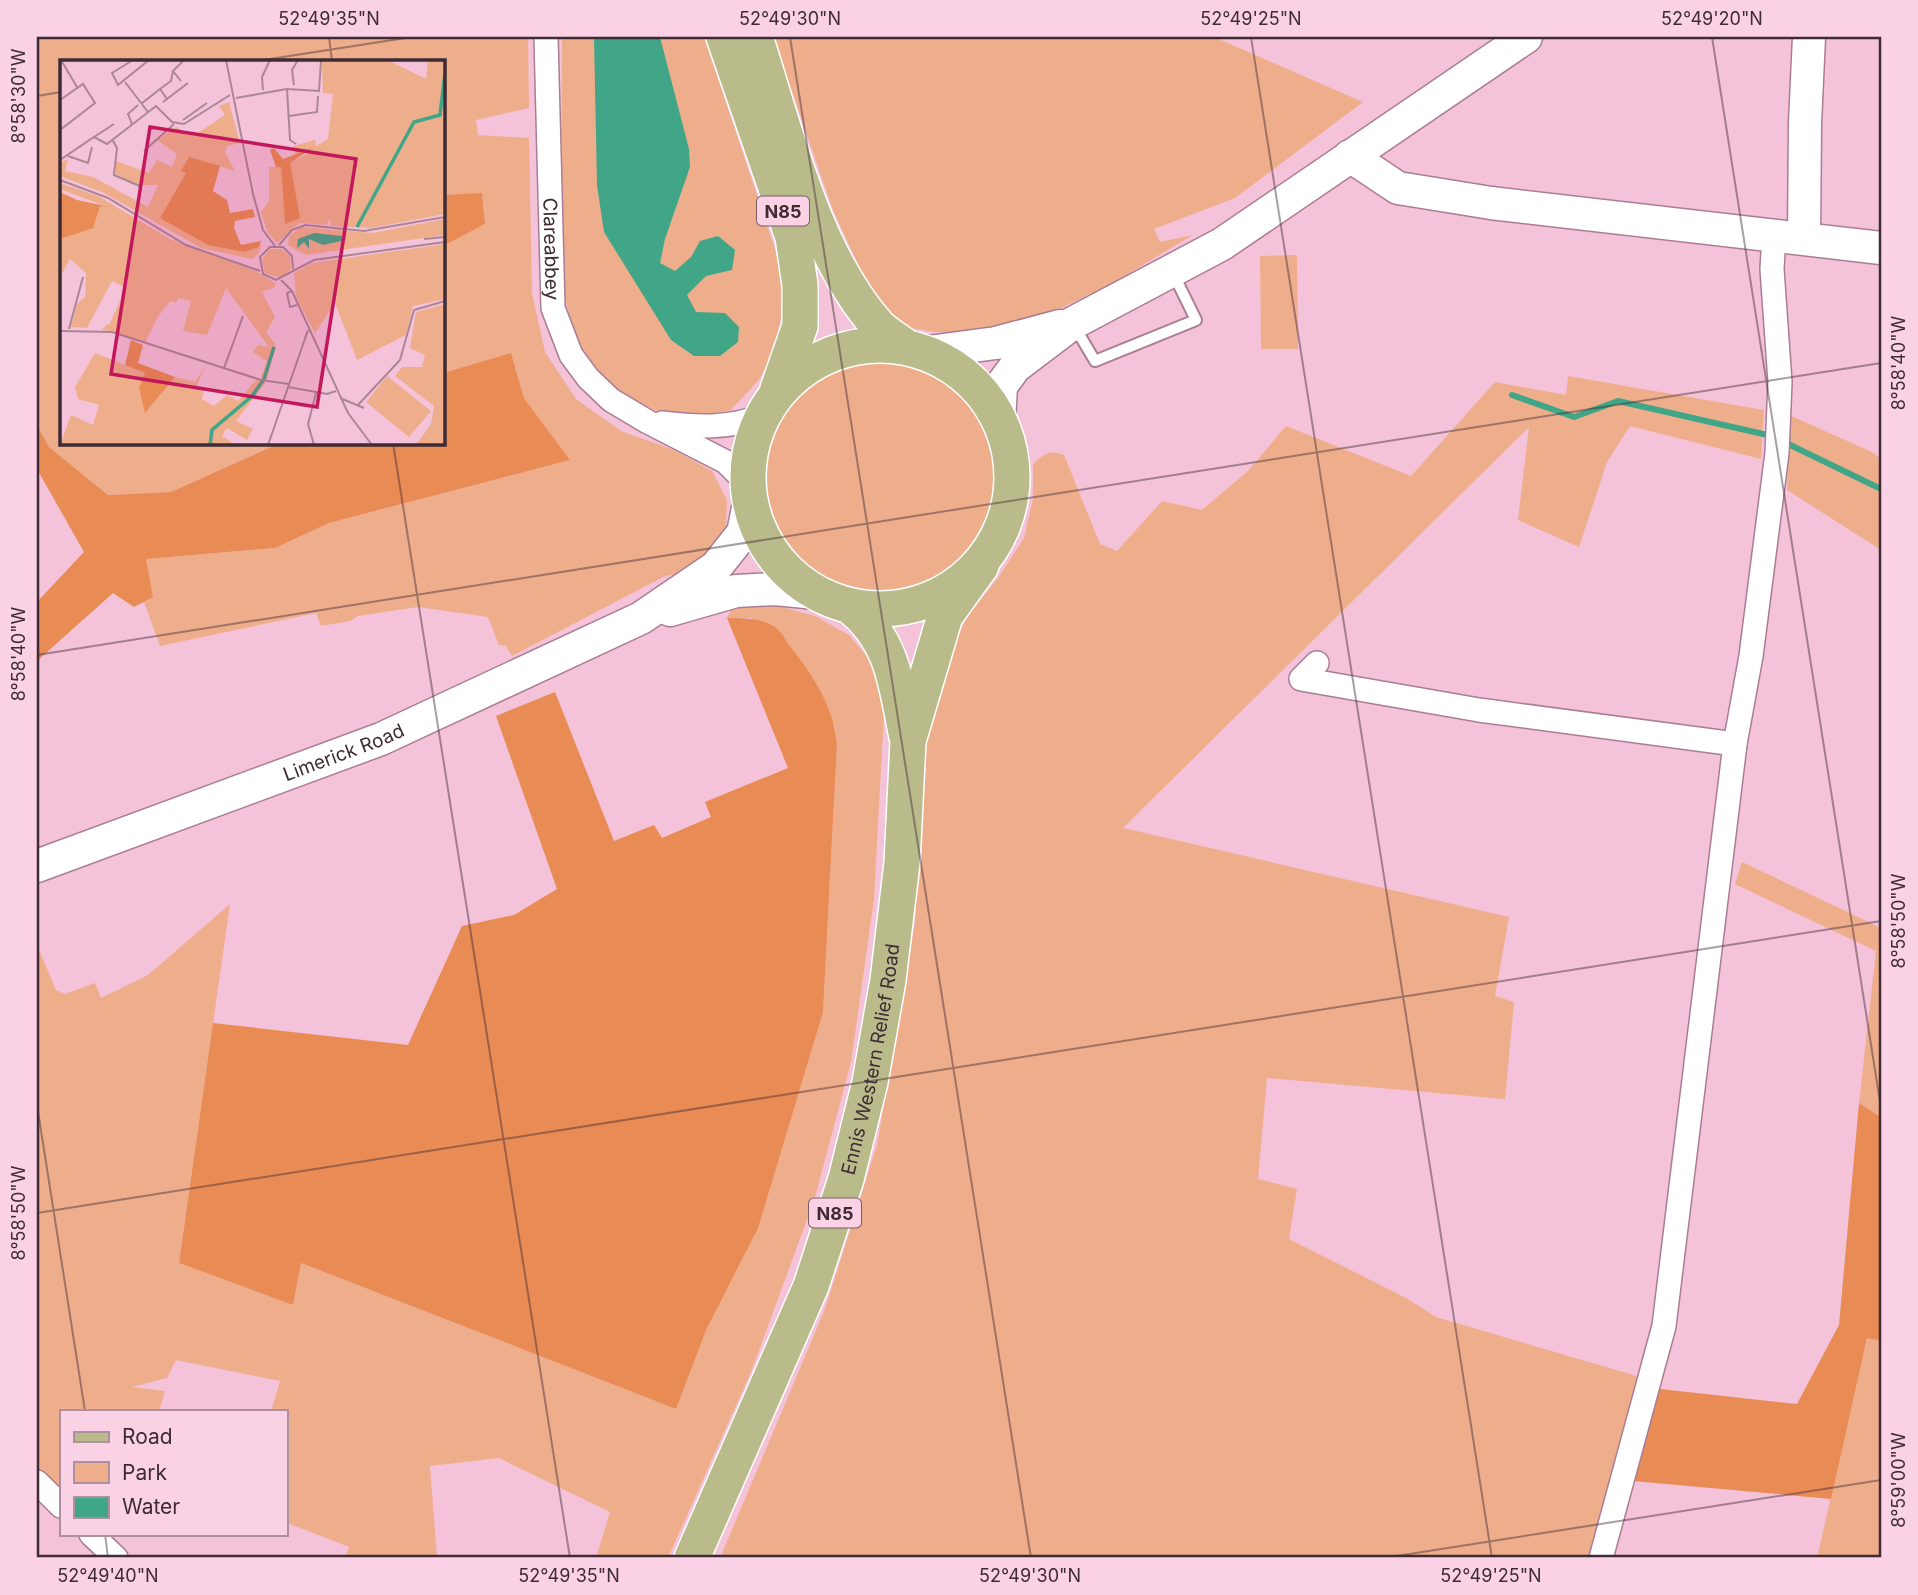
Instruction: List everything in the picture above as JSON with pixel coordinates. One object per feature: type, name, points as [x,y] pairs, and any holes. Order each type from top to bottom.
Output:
[{"type":"main road","name":"N85","points":[[724,37],[793,237],[800,285],[800,326],[751,449],[747,492],[766,542],[793,573],[816,593],[850,606],[904,609],[933,600],[959,586],[981,566],[997,541],[1011,490],[1009,456],[999,421],[964,377],[879,327],[842,276],[809,199],[755,37]]},
{"type":"main road","points":[[999,421],[1001,386],[1015,367],[1073,323],[1222,244],[1526,37]]},
{"type":"main road","points":[[1789,236],[1805,123],[1809,37]]},
{"type":"main road","points":[[1350,156],[1398,188],[1491,203],[1881,248]]},
{"type":"main road","points":[[769,402],[809,363],[833,351],[859,344],[916,349],[996,342],[1073,323]]},
{"type":"main road","points":[[641,618],[716,567],[743,533],[747,492]]},
{"type":"main road","name":"Ennis Western Relief Road","points":[[692,1558],[811,1286],[846,1179],[870,1082],[888,980],[902,863],[908,741],[945,616],[981,566]]},
{"type":"main road","points":[[641,618],[736,592],[775,589],[816,593]]},
{"type":"main road","name":"Ennis Western Relief Road","points":[[850,606],[867,620],[883,645],[893,672],[908,741]]},
{"type":"main road","name":"Limerick Road","points":[[37,866],[381,739],[641,618]]},
{"type":"street","name":"Clareabbey","points":[[546,37],[553,308],[571,355],[588,378],[611,400],[726,462],[747,492]]},
{"type":"street","points":[[1601,1558],[1664,1326],[1735,744],[1751,656],[1777,443],[1780,382],[1772,269],[1789,236]]},
{"type":"street","name":"Clareabbey","points":[[648,422],[696,427],[742,424],[769,402]]},
{"type":"street","points":[[1317,663],[1301,679],[1479,710],[1735,744]]},
{"type":"street","points":[[37,1482],[60,1505]]},
{"type":"lane","points":[[1073,323],[1095,361],[1196,320],[1172,271]]},
{"type":"green space","points":[[37,37],[528,37],[529,108],[476,120],[478,135],[529,138],[532,293],[545,352],[576,399],[621,431],[674,450],[712,471],[727,500],[726,528],[713,551],[685,573],[665,576],[512,656],[506,646],[499,645],[488,617],[418,607],[358,616],[350,621],[321,626],[316,613],[160,646],[144,602],[153,597],[145,559],[275,548],[329,523],[570,460],[524,398],[511,353],[444,373],[444,245],[485,224],[482,194],[444,195],[444,60],[60,60],[60,444],[278,444],[171,492],[108,495],[49,447],[37,425]]},
{"type":"green space","points":[[562,37],[704,37],[780,264],[782,311],[775,349],[759,380],[731,410],[696,416],[659,412],[623,394],[597,369],[574,337],[561,264]]},
{"type":"green space","points":[[773,37],[1214,37],[1363,102],[1235,198],[1154,229],[1160,242],[1193,235],[1109,285],[1044,316],[988,332],[935,332],[905,327],[884,311],[867,284],[833,210]]},
{"type":"green space","points":[[1297,255],[1298,349],[1261,349],[1260,256]]},
{"type":"green space","points":[[869,361],[891,361],[914,366],[945,380],[970,403],[991,443],[996,477],[994,500],[982,532],[970,551],[954,567],[914,588],[891,593],[869,593],[846,588],[815,574],[790,551],[769,511],[764,488],[764,466],[769,443],[783,412],[806,387],[846,366]]},
{"type":"green space","points":[[1568,376],[1764,410],[1761,459],[1630,426],[1607,462],[1579,547],[1518,520],[1529,427],[1123,828],[1509,917],[1495,996],[1514,1002],[1505,1099],[1267,1078],[1258,1179],[1297,1189],[1289,1239],[1406,1298],[1436,1317],[1640,1377],[1613,1465],[1592,1558],[720,1558],[825,1309],[877,1145],[915,923],[924,756],[930,709],[944,663],[969,614],[998,578],[1024,538],[1033,498],[1033,464],[1047,454],[1055,452],[1064,455],[1100,544],[1117,551],[1162,501],[1202,510],[1249,470],[1286,426],[1411,476],[1495,382],[1566,395]]},
{"type":"green space","points":[[1789,415],[1872,452],[1881,459],[1881,550],[1787,490]]},
{"type":"green space","points":[[734,604],[774,605],[815,616],[849,635],[875,666],[884,713],[874,899],[851,1062],[814,1201],[751,1372],[668,1558],[596,1558],[610,1512],[499,1458],[430,1466],[437,1558],[345,1558],[349,1547],[287,1523],[287,1410],[271,1410],[280,1381],[176,1360],[167,1378],[132,1387],[165,1391],[159,1410],[60,1410],[60,1493],[37,1469],[37,945],[56,990],[65,994],[95,983],[101,998],[148,975],[230,904],[179,1263],[293,1305],[301,1263],[676,1409],[823,1012],[837,743],[835,727],[751,618],[727,618]]},
{"type":"green space","points":[[1742,862],[1881,928],[1881,1117],[1859,1103],[1876,951],[1735,884]]},
{"type":"green space","points":[[1867,1338],[1881,1341],[1881,1558],[1817,1558]]},
{"type":"shaded area","points":[[482,193],[485,224],[444,245],[444,195]]},
{"type":"shaded area","points":[[511,353],[524,398],[570,460],[329,523],[275,548],[146,559],[153,597],[134,607],[113,593],[37,661],[37,602],[84,552],[37,469],[37,425],[49,447],[108,495],[171,492],[278,444],[444,444],[444,373]]},
{"type":"shaded area","points":[[727,618],[758,620],[779,631],[820,691],[835,729],[837,743],[823,1012],[758,1228],[706,1330],[676,1409],[301,1263],[293,1305],[179,1263],[213,1023],[408,1045],[462,926],[514,915],[557,889],[496,716],[555,692],[614,841],[654,825],[662,838],[711,817],[705,802],[788,768]]},
{"type":"shaded area","points":[[1859,1103],[1881,1117],[1881,1341],[1867,1338],[1831,1499],[1633,1481],[1660,1389],[1797,1404],[1839,1325]]},
{"type":"water","points":[[594,37],[660,37],[689,149],[690,167],[665,239],[660,263],[675,271],[691,257],[700,241],[718,236],[735,250],[732,270],[706,276],[687,295],[696,312],[725,313],[739,327],[738,342],[720,356],[694,356],[671,340],[604,232],[597,185]]},
{"type":"waterway","points":[[1512,395],[1574,417],[1618,401],[1772,436]]},
{"type":"waterway","points":[[1782,441],[1881,489]]}]
